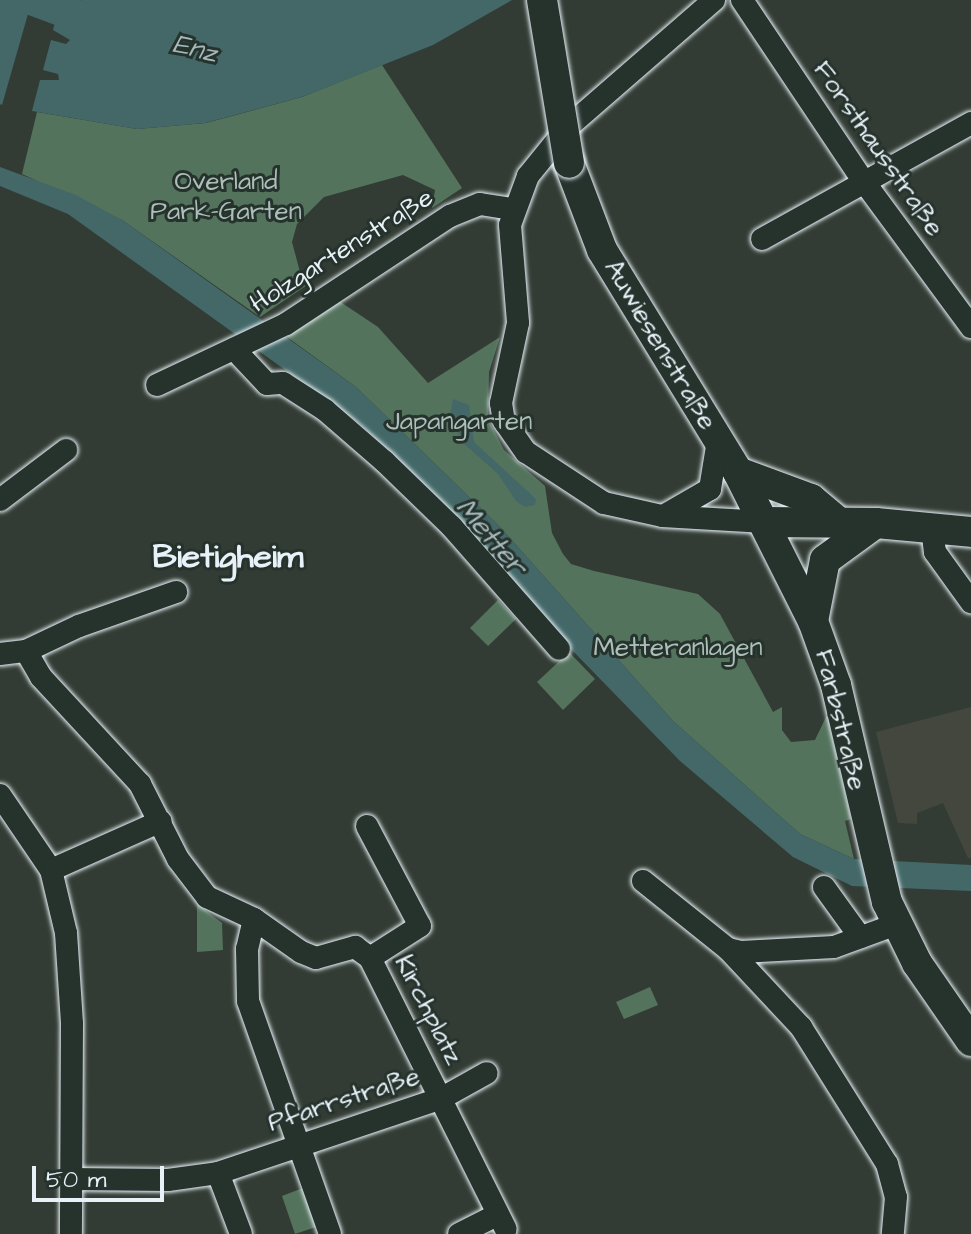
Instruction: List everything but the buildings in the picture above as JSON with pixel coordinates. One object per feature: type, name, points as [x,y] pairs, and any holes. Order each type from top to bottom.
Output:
[{"type":"main road","name":"Auwiesenstraße","points":[[542,0],[569,163],[602,250],[738,472],[765,522]]},
{"type":"main road","points":[[738,472],[811,499],[837,521]]},
{"type":"main road","points":[[765,522],[837,521],[971,532]]},
{"type":"main road","name":"Farbstraße","points":[[765,522],[813,621],[836,685],[878,874],[897,924],[971,1041]]},
{"type":"main road","points":[[813,621],[825,560],[876,523]]},
{"type":"street","points":[[714,0],[557,138],[528,176],[513,209],[518,310],[503,377],[504,421],[526,452],[604,503],[662,516],[765,522]]},
{"type":"street","name":"Forsthausstraße","points":[[742,0],[862,179],[971,327]]},
{"type":"street","points":[[762,239],[862,179],[971,123]]},
{"type":"street","name":"Holzgartenstraße","points":[[157,385],[286,324],[450,216],[480,204],[513,209]]},
{"type":"street","points":[[240,346],[267,384],[283,383],[367,445],[452,527],[559,649]]},
{"type":"street","points":[[662,516],[708,491],[715,480],[718,440]]},
{"type":"street","points":[[0,500],[66,450]]},
{"type":"street","points":[[932,528],[935,552],[971,602]]},
{"type":"street","points":[[0,654],[26,651],[79,626],[176,592]]},
{"type":"street","points":[[26,651],[41,677],[123,763],[161,821],[190,878],[207,897],[254,919],[316,958],[355,947],[370,958]]},
{"type":"street","points":[[0,795],[51,870],[66,933],[71,1234]]},
{"type":"street","points":[[51,870],[161,821]]},
{"type":"street","name":"Kirchplatz","points":[[367,826],[420,926],[370,958],[501,1222],[459,1234]]},
{"type":"street","points":[[643,881],[728,949],[801,1027],[887,1164],[896,1197],[893,1234]]},
{"type":"street","points":[[824,887],[860,937]]},
{"type":"street","points":[[254,919],[247,949],[248,1001],[330,1234]]},
{"type":"street","points":[[728,949],[834,947],[897,924]]},
{"type":"street","name":"Pfarrstraße","points":[[72,1179],[168,1180],[218,1173],[297,1143],[442,1098],[487,1073]]},
{"type":"street","points":[[218,1173],[241,1234]]},
{"type":"shaded area","points":[[971,707],[971,858],[968,858],[943,803],[917,813],[917,824],[898,823],[876,732]]},
{"type":"green space","name":"Overland Park-Garten","points":[[382,65],[462,188],[432,208],[435,190],[403,175],[324,197],[297,224],[292,242],[300,272],[310,283],[260,317],[122,220],[22,174],[37,112],[137,129],[206,123],[302,97]]},
{"type":"green space","name":"Metteranlagen","points":[[333,297],[378,327],[428,383],[500,337],[489,372],[488,419],[504,450],[545,486],[552,533],[563,554],[571,564],[594,571],[698,594],[720,614],[773,712],[782,707],[782,730],[791,742],[815,740],[827,715],[851,819],[845,821],[854,859],[800,834],[673,721],[499,526],[356,387],[287,337]]},
{"type":"green space","points":[[498,600],[516,619],[488,646],[470,628]]},
{"type":"green space","points":[[569,652],[595,679],[563,710],[537,682]]},
{"type":"green space","points":[[197,904],[222,923],[223,950],[197,952]]},
{"type":"green space","points":[[650,987],[658,1005],[624,1019],[616,1002]]},
{"type":"green space","points":[[308,1186],[322,1225],[295,1234],[282,1196]]},
{"type":"water","points":[[0,0],[32,0],[2,105],[0,104]]},
{"type":"water","points":[[61,0],[77,5],[81,0],[512,0],[433,45],[302,97],[205,123],[137,129],[32,111],[40,80],[59,80],[58,74],[43,70],[51,40],[66,44],[70,40],[53,30]]},
{"type":"water","name":"Metter","points":[[0,167],[76,195],[122,220],[356,387],[499,526],[673,721],[800,834],[854,859],[971,865],[971,891],[852,886],[793,857],[680,761],[569,647],[428,488],[359,423],[68,214],[0,186]]},
{"type":"water","points":[[453,399],[469,405],[474,442],[536,499],[535,505],[525,507],[516,501],[498,474],[462,442],[450,415]]},
{"type":"waterway","name":"Enz","points":[[34,0],[101,25]]},
{"type":"district","name":"Bietigheim","points":[[228,558]]},
{"type":"park label","name":"Japangarten","points":[[459,422]]}]
